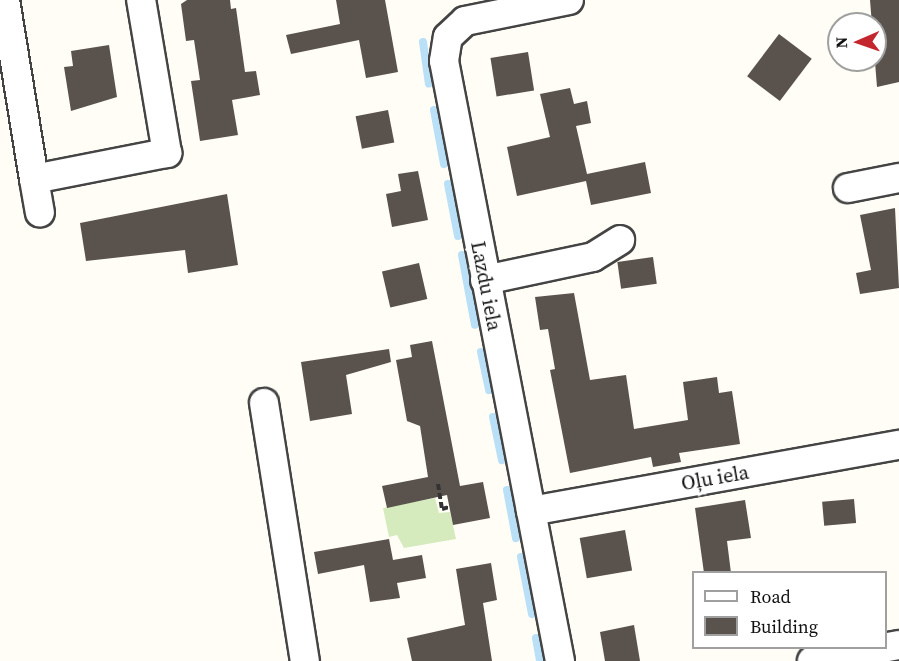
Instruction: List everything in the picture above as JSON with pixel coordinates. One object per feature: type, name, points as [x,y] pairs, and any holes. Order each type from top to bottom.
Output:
[{"type":"street","points":[[5,0],[40,212]]},
{"type":"street","points":[[34,179],[167,153],[141,0]]},
{"type":"street","name":"Lazdu iela","points":[[560,661],[444,62],[448,37],[465,21],[569,0]]},
{"type":"street","points":[[848,188],[899,178]]},
{"type":"street","points":[[485,280],[593,257],[620,240]]},
{"type":"street","points":[[264,403],[305,661]]},
{"type":"street","name":"Oļu iela","points":[[531,511],[899,445]]},
{"type":"street","points":[[812,661],[877,649]]},
{"type":"path","points":[[438,484],[442,509],[449,507]]},
{"type":"green space","points":[[435,498],[439,513],[450,512],[456,539],[404,548],[397,535],[389,537],[383,508]]},
{"type":"building","points":[[187,0],[230,0],[231,9],[236,8],[245,72],[256,71],[260,95],[232,100],[238,135],[200,141],[191,81],[200,80],[194,40],[186,41],[181,4]]},
{"type":"building","points":[[336,0],[385,0],[398,72],[366,78],[359,40],[291,54],[286,35],[340,24]]},
{"type":"building","points":[[870,0],[899,0],[899,82],[877,87],[876,72],[887,72],[887,12],[871,12]]},
{"type":"building","points":[[779,34],[812,59],[780,101],[747,76]]},
{"type":"building","points":[[109,45],[117,97],[71,111],[64,67],[73,66],[71,51]]},
{"type":"building","points":[[528,52],[534,91],[497,96],[490,58]]},
{"type":"building","points":[[570,88],[574,104],[587,101],[591,123],[576,126],[587,174],[645,162],[651,193],[591,205],[586,181],[517,196],[507,147],[550,137],[540,94]]},
{"type":"building","points":[[388,110],[394,142],[362,149],[356,116]]},
{"type":"building","points":[[418,171],[428,220],[392,227],[386,194],[401,191],[398,174]]},
{"type":"building","points":[[227,194],[238,265],[188,273],[185,250],[86,261],[80,223]]},
{"type":"building","points":[[895,208],[899,288],[860,294],[856,273],[871,270],[860,215]]},
{"type":"building","points":[[653,257],[657,284],[621,289],[617,262]]},
{"type":"building","points":[[419,263],[427,299],[390,308],[382,272]]},
{"type":"building","points":[[574,293],[590,380],[626,375],[634,429],[688,420],[683,382],[717,377],[719,393],[732,391],[740,444],[679,453],[681,462],[653,467],[651,457],[570,473],[550,370],[555,369],[548,329],[540,330],[535,297]]},
{"type":"building","points":[[432,341],[460,486],[483,482],[490,518],[453,525],[447,495],[387,508],[382,486],[428,477],[420,426],[407,421],[396,360],[412,357],[410,345]]},
{"type":"building","points":[[389,349],[391,362],[346,375],[352,414],[310,421],[301,362]]},
{"type":"building","points":[[854,499],[856,523],[824,526],[822,502]]},
{"type":"building","points":[[745,500],[751,538],[727,541],[731,571],[704,571],[695,508]]},
{"type":"building","points":[[625,530],[632,570],[587,578],[580,538]]},
{"type":"building","points":[[389,539],[393,560],[422,555],[426,578],[397,583],[400,598],[370,602],[364,565],[318,574],[314,552]]},
{"type":"building","points":[[491,563],[497,600],[483,603],[492,661],[412,661],[407,638],[465,625],[456,569]]},
{"type":"building","points":[[634,625],[640,661],[605,661],[600,632]]},
{"type":"waterway","points":[[423,42],[429,84]]},
{"type":"waterway","points":[[434,110],[444,164]]},
{"type":"waterway","points":[[448,184],[458,236]]},
{"type":"waterway","points":[[462,255],[475,325]]},
{"type":"waterway","points":[[481,352],[489,390]]},
{"type":"waterway","points":[[493,417],[502,460]]},
{"type":"waterway","points":[[507,490],[516,538]]},
{"type":"waterway","points":[[521,557],[532,614]]},
{"type":"waterway","points":[[536,638],[540,661]]}]
